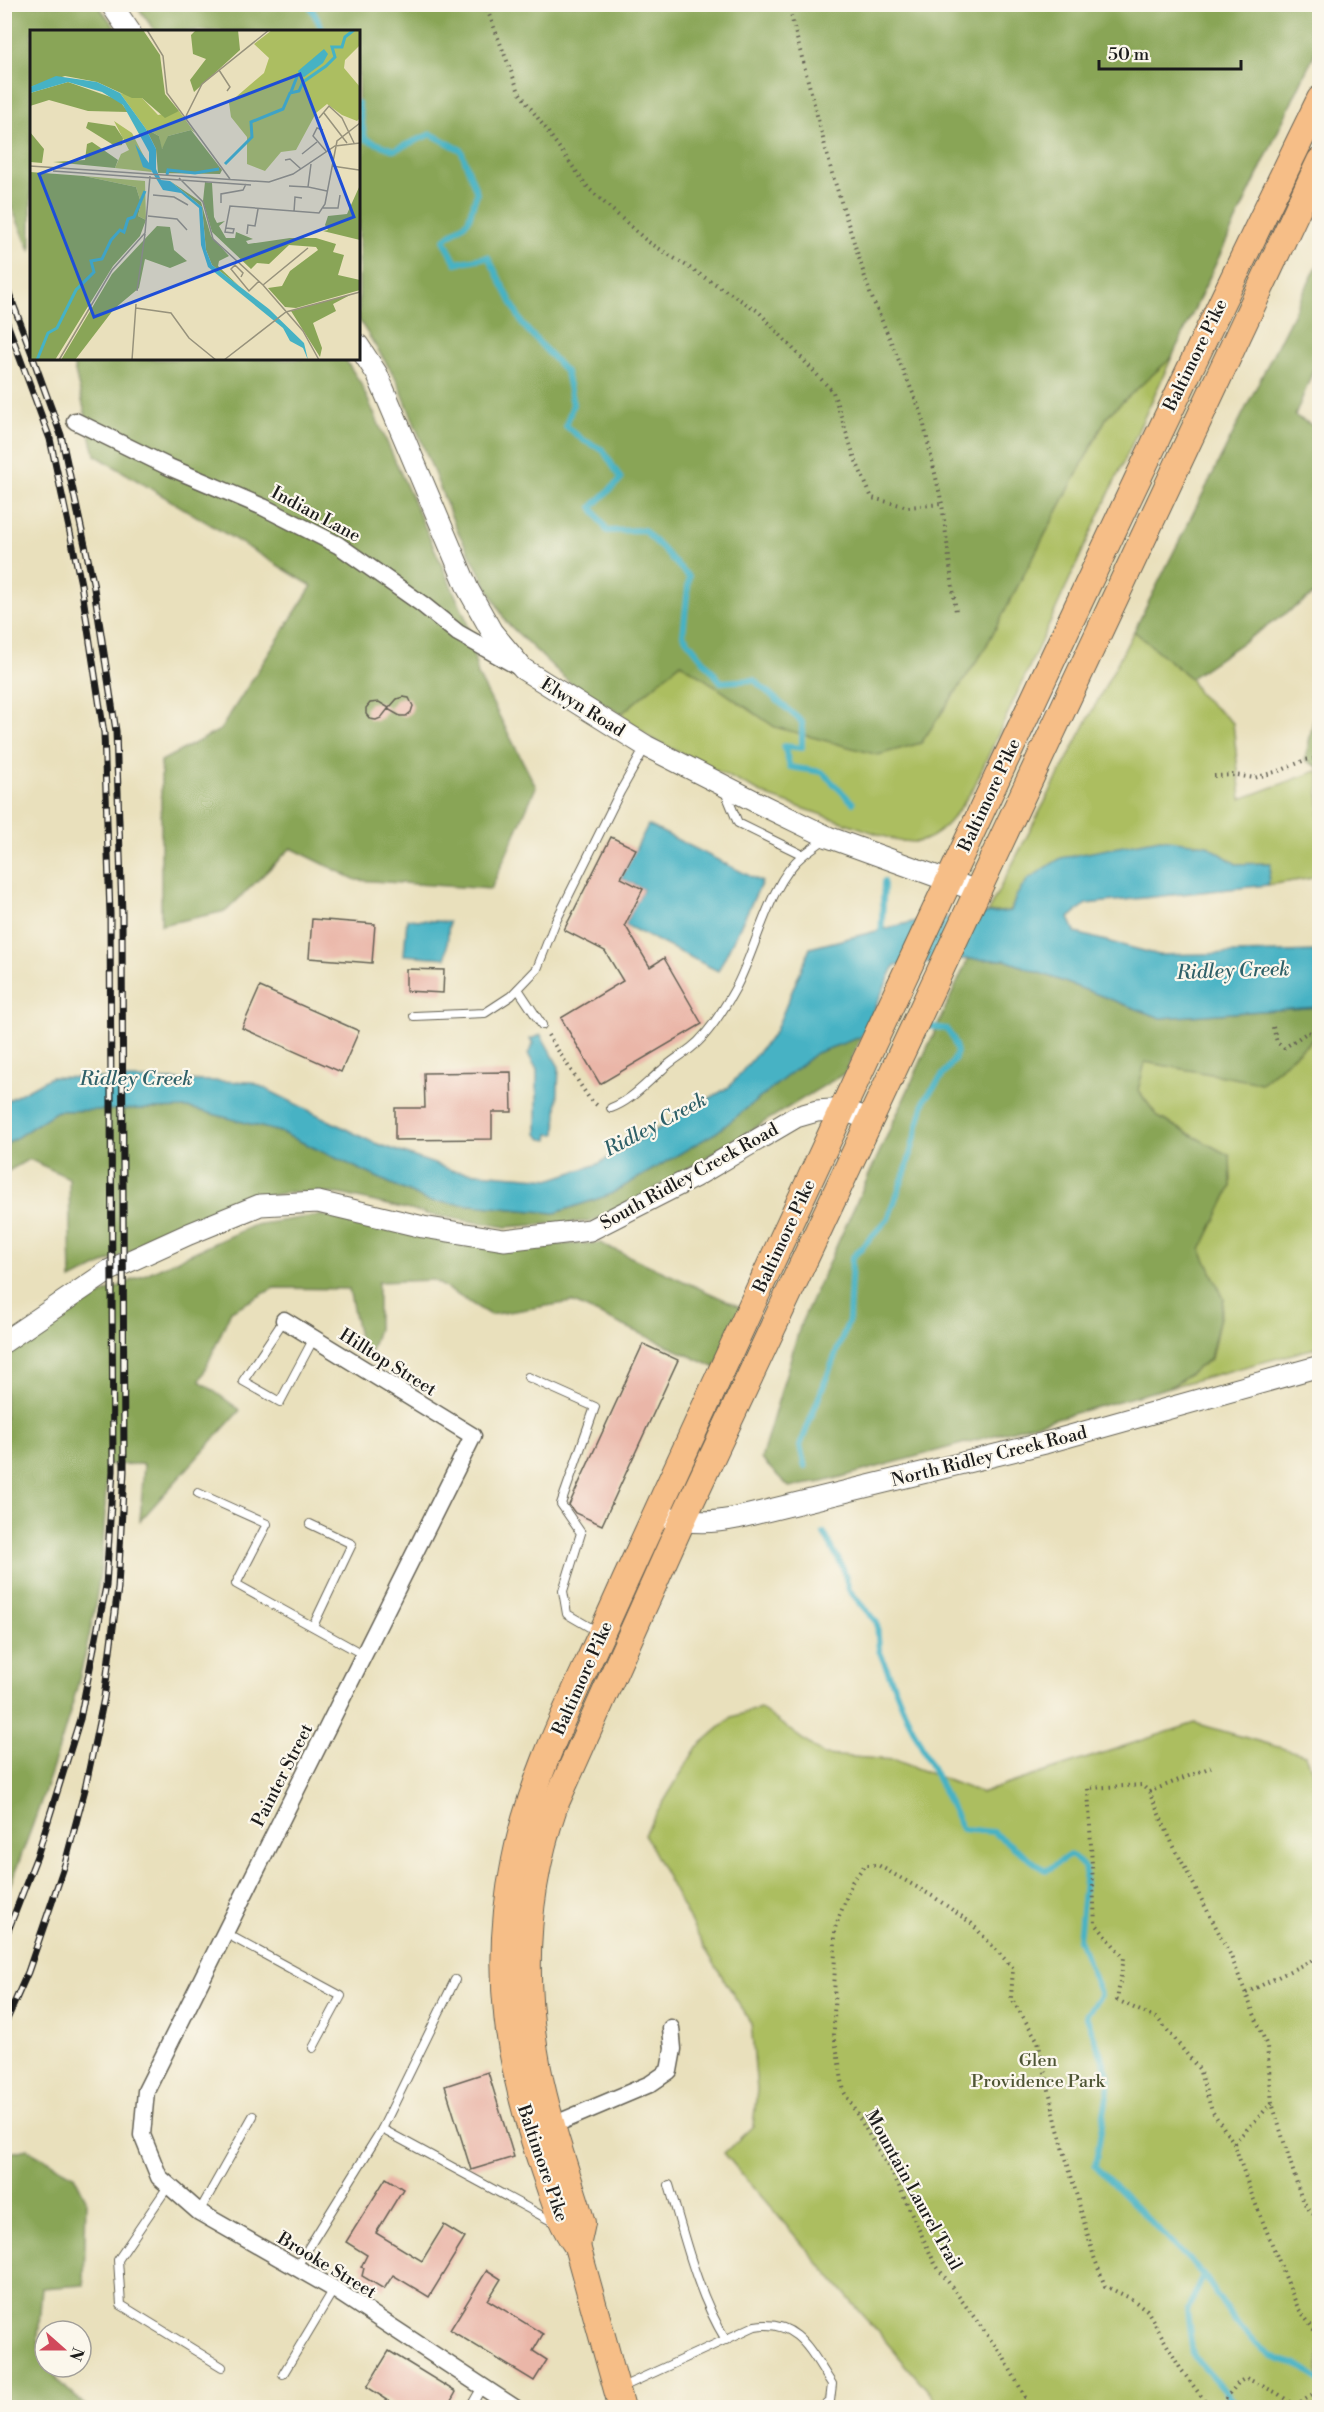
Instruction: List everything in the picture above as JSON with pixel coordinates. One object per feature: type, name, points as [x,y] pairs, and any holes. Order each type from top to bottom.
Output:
[{"type":"main road","name":"Baltimore Pike","points":[[1320,99],[1181,385],[842,1110],[601,1634],[530,1800],[513,1867],[504,1943],[504,1995],[515,2075],[530,2132],[570,2236],[582,2223],[538,2070],[528,1994],[527,1944],[538,1860],[546,1828],[682,1521],[1320,161]]},
{"type":"main road","points":[[570,2236],[619,2398]]},
{"type":"street","points":[[111,4],[129,30]]},
{"type":"street","name":"Elwyn Road","points":[[360,348],[377,374],[468,589],[492,632],[523,669],[646,746],[828,837],[949,880],[972,901]]},
{"type":"street","name":"Indian Lane","points":[[75,421],[169,467],[262,507],[338,545],[422,604],[458,633],[523,669]]},
{"type":"street","name":"South Ridley Creek Road","points":[[4,1342],[110,1270],[260,1205],[318,1202],[423,1227],[504,1240],[590,1230],[694,1177],[796,1117],[818,1111],[842,1110],[870,1119]]},
{"type":"street","name":"Hilltop Street","points":[[284,1320],[473,1436]]},
{"type":"street","name":"North Ridley Creek Road","points":[[656,1513],[682,1521],[718,1522],[737,1518],[1045,1443],[1320,1366]]},
{"type":"street","name":"Painter Street","points":[[142,2135],[146,2091],[473,1436]]},
{"type":"street","points":[[553,2125],[650,2084],[669,2072],[673,2049],[671,2028]]},
{"type":"street","name":"Brooke Street","points":[[142,2135],[159,2177],[199,2212],[334,2289],[515,2408]]},
{"type":"lane","points":[[414,1016],[485,1013],[519,989],[537,969],[560,913],[620,792],[646,746]]},
{"type":"lane","points":[[722,785],[738,824],[803,855]]},
{"type":"lane","points":[[611,1108],[630,1098],[674,1059],[693,1047],[716,1019],[736,988],[776,893],[791,864],[828,837]]},
{"type":"lane","points":[[519,989],[542,1025]]},
{"type":"lane","points":[[284,1320],[243,1381],[280,1402],[314,1338]]},
{"type":"lane","points":[[528,1377],[595,1407],[561,1504],[581,1533],[563,1591],[567,1614],[601,1634]]},
{"type":"lane","points":[[198,1492],[267,1524],[236,1584],[364,1655]]},
{"type":"lane","points":[[310,1524],[352,1544],[312,1626]]},
{"type":"lane","points":[[225,1933],[340,1996],[313,2048]]},
{"type":"lane","points":[[297,2268],[382,2129],[455,1980]]},
{"type":"lane","points":[[199,2212],[253,2116]]},
{"type":"lane","points":[[382,2129],[570,2236]]},
{"type":"lane","points":[[669,2185],[688,2253],[715,2321],[726,2340]]},
{"type":"lane","points":[[169,2186],[118,2260],[121,2305],[222,2367]]},
{"type":"lane","points":[[283,2374],[334,2289]]},
{"type":"lane","points":[[619,2398],[726,2340],[755,2326],[769,2324],[782,2326],[794,2332],[832,2384],[830,2402],[821,2408]]},
{"type":"lane","points":[[470,2408],[482,2387]]},
{"type":"path","points":[[485,4],[519,92],[589,189],[647,241],[758,311],[833,392],[855,459],[872,498],[908,507],[942,504]]},
{"type":"path","points":[[788,4],[832,173],[870,293],[921,412],[942,504],[956,612]]},
{"type":"path","points":[[1214,777],[1235,775],[1254,778],[1305,760],[1320,758]]},
{"type":"path","points":[[542,1025],[589,1098],[600,1107],[611,1108]]},
{"type":"path","points":[[1273,1027],[1277,1041],[1284,1048],[1308,1032],[1320,1037]]},
{"type":"path","points":[[1149,1792],[1211,1767]]},
{"type":"path","points":[[1320,2224],[1302,2200],[1272,2103],[1267,2046],[1230,1954],[1172,1843],[1149,1792],[1142,1785],[1088,1788],[1095,1923],[1124,1958],[1117,2000],[1158,2019],[1199,2069],[1212,2111],[1234,2143],[1250,2190],[1298,2308],[1320,2338]]},
{"type":"path","name":"Mountain Laurel Trail","points":[[1031,2408],[1004,2358],[935,2264],[897,2182],[844,2092],[834,2034],[835,1928],[852,1882],[865,1865],[878,1865],[934,1897],[970,1923],[1013,1968],[1011,1998],[1038,2041],[1057,2126],[1094,2257],[1105,2286],[1130,2298],[1147,2310],[1180,2368],[1210,2408]]},
{"type":"path","points":[[1246,1993],[1320,1956]]},
{"type":"path","points":[[1234,2143],[1272,2103]]},
{"type":"path","points":[[1218,2408],[1239,2382],[1246,2379],[1277,2393],[1292,2406],[1320,2391]]},
{"type":"green space","points":[[1319,4],[1319,44],[1172,357],[1108,415],[983,652],[921,743],[878,755],[775,727],[681,663],[621,714],[572,685],[506,622],[456,528],[397,380],[360,322],[360,30],[154,30],[136,5]]},
{"type":"green space","points":[[4,5],[98,5],[117,30],[30,30],[30,250],[5,193]]},
{"type":"green space","points":[[1319,262],[1319,356],[1295,416],[1319,429],[1319,591],[1190,678],[1134,631]]},
{"type":"green space","points":[[1172,357],[973,789],[950,821],[935,835],[917,842],[898,841],[770,797],[652,739],[621,714],[681,663],[775,727],[921,743],[983,652],[1108,415]]},
{"type":"green space","points":[[72,360],[346,360],[360,382],[466,619],[478,675],[536,787],[491,889],[356,880],[291,848],[226,911],[161,925],[161,761],[220,730],[312,586],[95,455]]},
{"type":"green space","points":[[1134,631],[1190,678],[1199,694],[1233,723],[1241,799],[1319,770],[1319,877],[1268,885],[1270,863],[1236,864],[1207,845],[1016,896],[1011,911],[987,913]]},
{"type":"green space","points":[[1319,700],[1319,768],[1305,760]]},
{"type":"green space","points":[[968,959],[1005,960],[1161,1018],[1319,1007],[1319,1034],[1261,1083],[1145,1062],[1138,1090],[1158,1117],[1230,1156],[1231,1187],[1201,1250],[1224,1299],[1210,1359],[1170,1387],[823,1482],[789,1487],[761,1459],[801,1323]]},
{"type":"green space","points":[[1319,1035],[1319,1347],[1170,1387],[1211,1359],[1224,1299],[1201,1250],[1231,1187],[1230,1156],[1158,1117],[1138,1090],[1145,1062],[1261,1083]]},
{"type":"green space","points":[[861,1037],[845,1073],[639,1198],[593,1221],[506,1227],[432,1215],[340,1194],[289,1192],[243,1201],[71,1280],[69,1178],[29,1159],[5,1173],[5,1149],[8,1143],[57,1111],[190,1108],[280,1132],[428,1201],[555,1213],[609,1195],[717,1132],[816,1053]]},
{"type":"green space","points":[[320,1215],[504,1246],[600,1243],[743,1308],[716,1368],[572,1302],[490,1315],[433,1280],[378,1282],[378,1329],[370,1353],[361,1347],[349,1289],[274,1288],[231,1311],[200,1381],[240,1410],[140,1521],[144,1464],[107,1465],[101,1565],[84,1660],[48,1781],[5,1898],[5,1354],[89,1300],[254,1225]]},
{"type":"green space","name":"Glen Providence Park","points":[[760,1708],[824,1755],[895,1760],[981,1793],[1195,1723],[1306,1755],[1320,1791],[1319,2407],[942,2407],[724,2153],[753,2126],[757,2090],[751,2023],[704,1947],[644,1834],[697,1747],[732,1717]]},
{"type":"green space","points":[[27,2149],[74,2175],[86,2199],[84,2285],[42,2288],[40,2319],[33,2319],[33,2379],[57,2379],[87,2407],[5,2407],[5,2154]]},
{"type":"water","points":[[648,825],[762,882],[718,971],[625,925],[643,889],[621,878]]},
{"type":"water","name":"Ridley Creek","points":[[1160,839],[1207,845],[1236,864],[1271,863],[1268,885],[1086,904],[1069,918],[1076,933],[1159,955],[1319,951],[1319,1007],[1161,1018],[1005,960],[968,959],[895,965],[861,1037],[816,1053],[717,1132],[609,1195],[555,1213],[428,1201],[280,1132],[190,1108],[57,1111],[8,1143],[5,1149],[5,1102],[51,1077],[252,1082],[372,1142],[454,1171],[552,1179],[598,1164],[729,1087],[775,1032],[810,948],[916,921],[1011,911],[1016,896],[1028,879],[1061,858]]},
{"type":"water","points":[[407,919],[449,922],[446,958],[404,955]]},
{"type":"water","points":[[541,1035],[559,1067],[556,1134],[549,1134],[548,1140],[542,1139],[537,1134],[537,1070],[528,1054],[533,1043],[530,1039]]},
{"type":"building","points":[[409,698],[413,706],[411,712],[406,716],[400,716],[388,709],[381,718],[376,720],[370,719],[366,714],[366,708],[370,703],[379,702],[389,708],[397,699]]},
{"type":"building","points":[[611,837],[636,849],[621,878],[643,889],[625,925],[650,967],[664,958],[702,1024],[600,1084],[561,1018],[623,981],[605,951],[564,930]]},
{"type":"building","points":[[312,919],[375,924],[372,963],[309,958]]},
{"type":"building","points":[[406,969],[444,970],[443,993],[406,991]]},
{"type":"building","points":[[260,987],[359,1031],[341,1072],[242,1028]]},
{"type":"building","points":[[511,1072],[512,1112],[492,1112],[492,1139],[395,1140],[395,1108],[425,1108],[424,1073]]},
{"type":"building","points":[[643,1344],[678,1360],[602,1525],[575,1513],[569,1505]]},
{"type":"building","points":[[488,2072],[514,2157],[471,2170],[445,2086]]},
{"type":"building","points":[[386,2178],[403,2189],[376,2233],[422,2261],[444,2225],[465,2238],[429,2297],[393,2275],[384,2289],[362,2276],[364,2268],[361,2267],[367,2255],[346,2242]]},
{"type":"building","points":[[487,2270],[501,2279],[488,2300],[543,2334],[533,2351],[547,2360],[534,2381],[450,2330]]},
{"type":"building","points":[[389,2351],[456,2392],[447,2408],[400,2408],[367,2387]]},
{"type":"waterway","points":[[309,4],[323,30]]},
{"type":"waterway","points":[[360,113],[365,139],[394,150],[431,134],[461,150],[477,193],[468,221],[444,240],[456,263],[488,257],[523,325],[566,372],[573,404],[566,426],[583,440],[603,450],[621,479],[592,507],[607,531],[644,530],[689,577],[683,635],[721,682],[754,680],[802,722],[802,748],[784,746],[790,767],[822,772],[853,803]]},
{"type":"waterway","points":[[881,938],[884,882]]},
{"type":"waterway","points":[[805,1467],[800,1446],[849,1320],[852,1258],[888,1219],[907,1167],[925,1099],[954,1060],[957,1052],[953,1038],[946,1029],[922,1025]]},
{"type":"waterway","points":[[824,1533],[843,1568],[849,1590],[877,1623],[879,1650],[904,1710],[962,1829],[993,1832],[1046,1871],[1071,1854],[1086,1869],[1079,1940],[1101,1995],[1086,2015],[1110,2079],[1095,2166],[1204,2275],[1187,2311],[1193,2355],[1240,2408]]},
{"type":"waterway","points":[[1204,2275],[1232,2318],[1258,2346],[1276,2358],[1307,2370],[1320,2383]]},
{"type":"railway","points":[[4,280],[30,349]]},
{"type":"railway","points":[[4,315],[50,439],[81,584],[104,733],[110,914],[113,1471],[106,1586],[80,1719],[37,1856],[4,1941]]},
{"type":"railway","points":[[4,2026],[28,1972],[65,1864],[85,1789],[104,1698],[118,1588],[124,1471],[122,914],[116,731],[93,582],[61,435],[34,360]]}]
